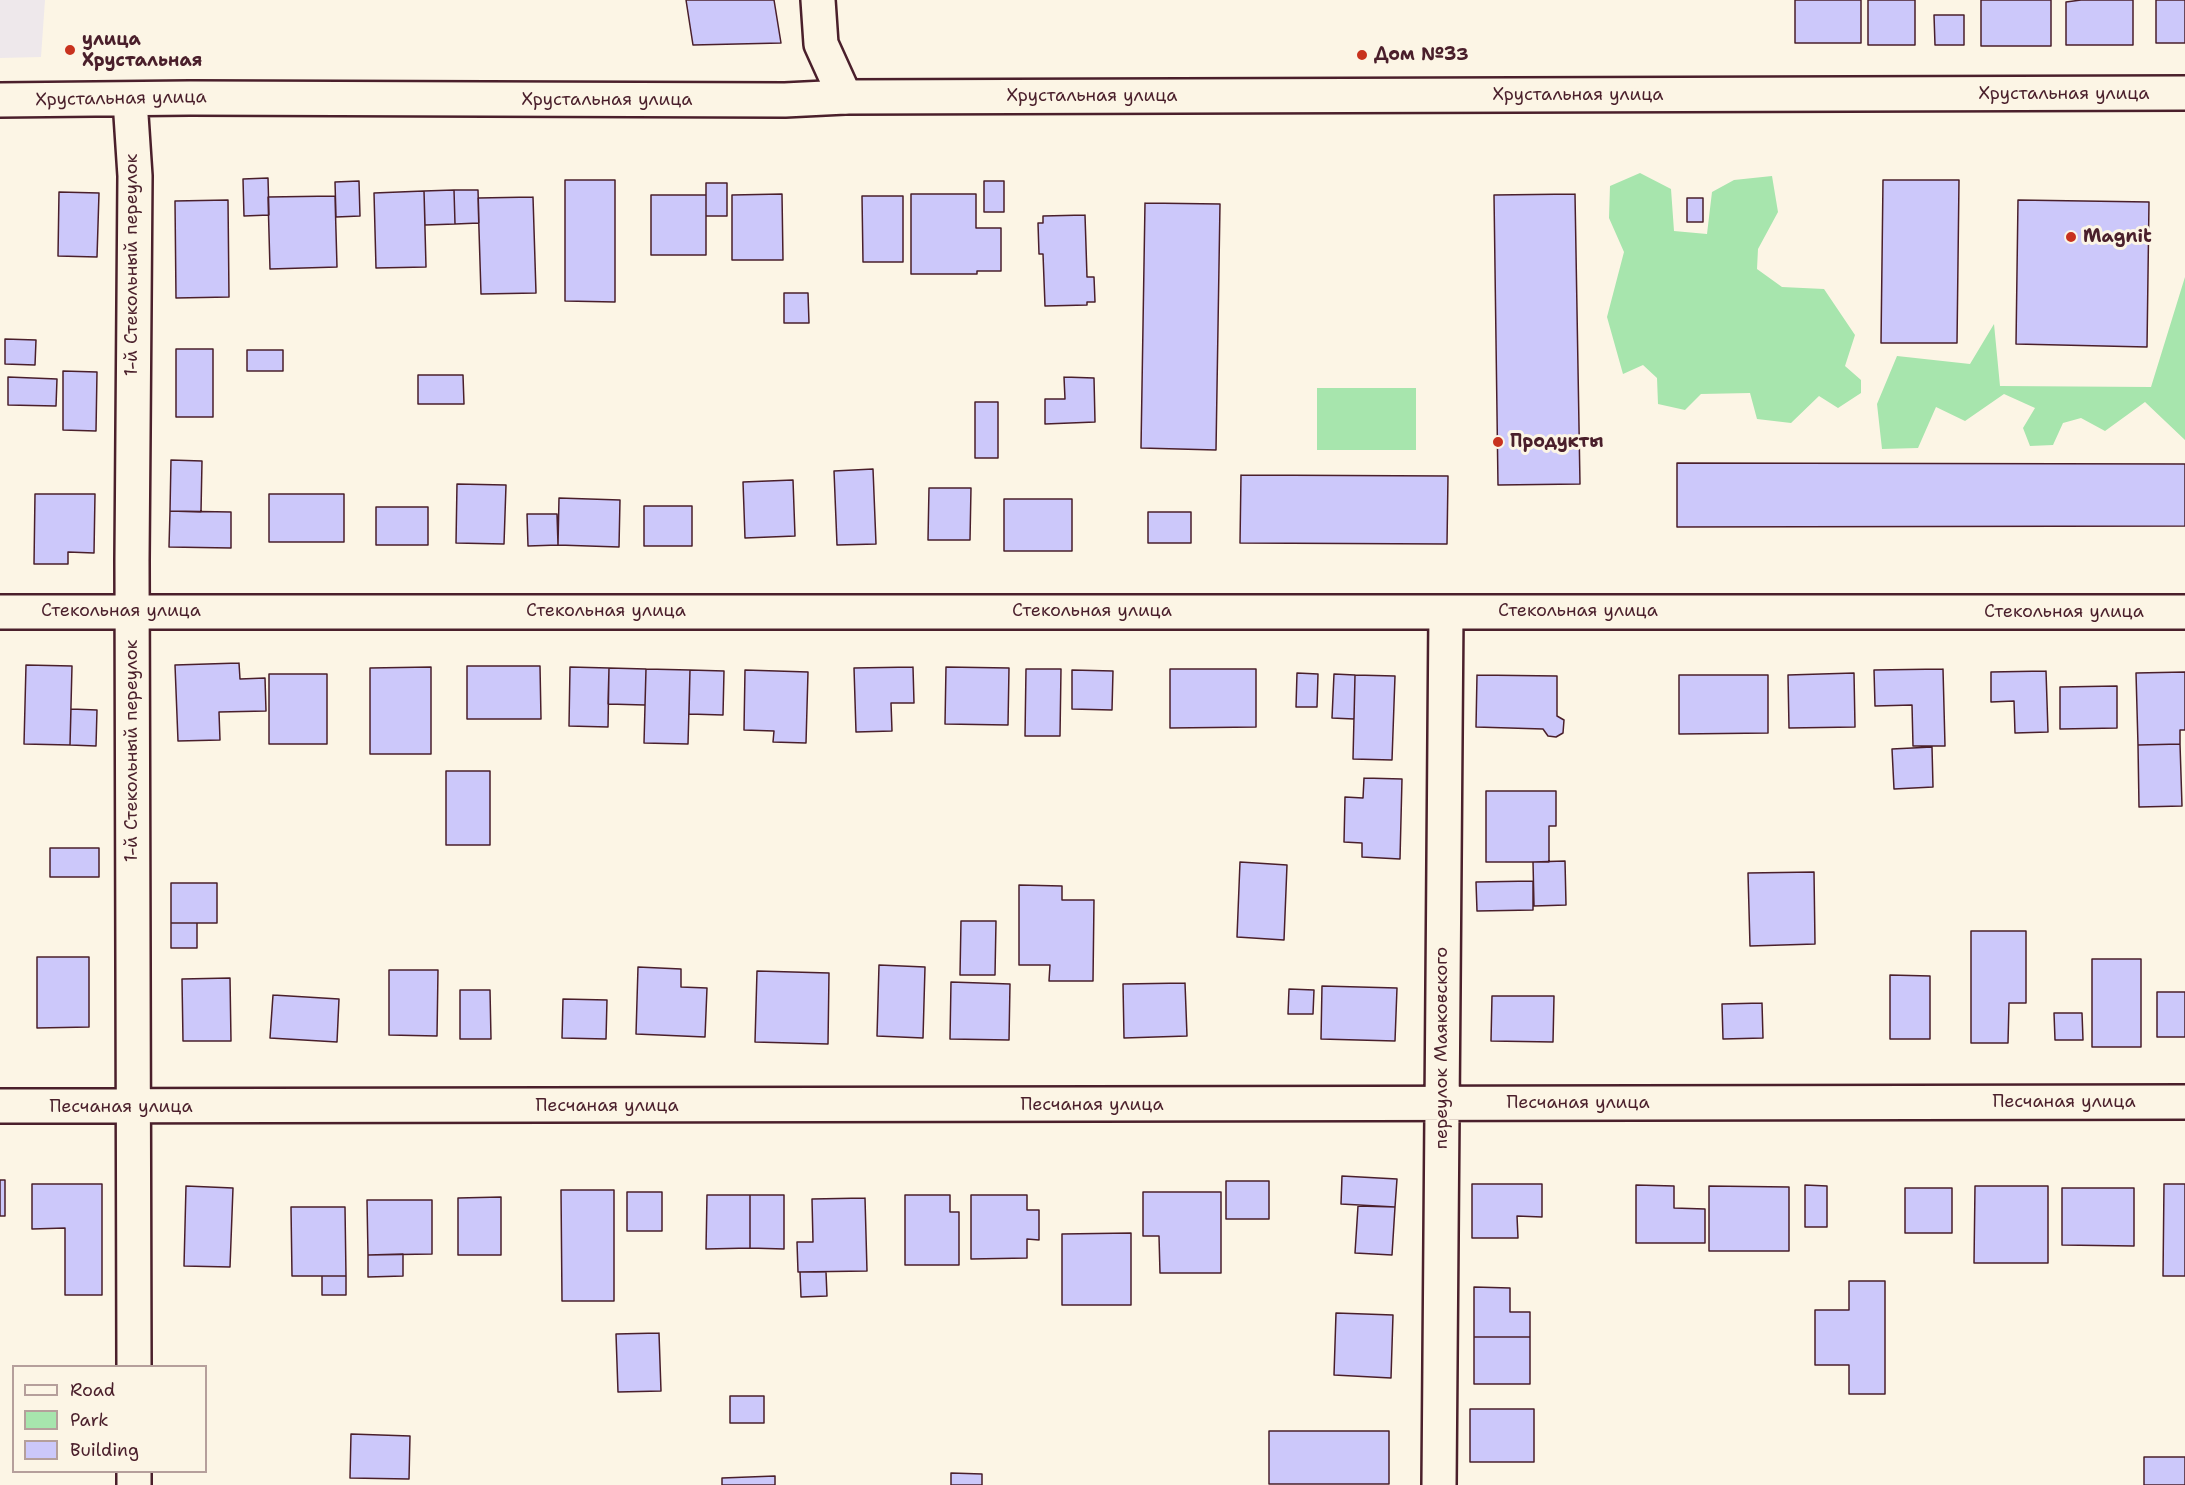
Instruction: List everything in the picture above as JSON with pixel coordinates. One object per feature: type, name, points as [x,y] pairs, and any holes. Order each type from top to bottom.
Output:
[{"type":"street","points":[[818,0],[821,44],[845,97]]},
{"type":"street","name":"Хрустальная улица","points":[[0,100],[190,98],[785,100],[845,97],[2185,93]]},
{"type":"street","name":"1-й Стекольный переулок","points":[[130,100],[135,176],[132,611],[134,1365]]},
{"type":"street","name":"Стекольная улица","points":[[0,612],[2185,612]]},
{"type":"street","name":"переулок Маяковского","points":[[1439,1485],[1446,612]]},
{"type":"street","name":"Песчаная улица","points":[[0,1106],[2185,1101]]},
{"type":"shaded area","points":[[0,0],[45,0],[41,57],[0,58]]},
{"type":"green space","points":[[1640,173],[1671,189],[1674,231],[1707,234],[1712,192],[1734,180],[1772,176],[1778,212],[1758,249],[1757,269],[1782,287],[1824,289],[1855,335],[1845,366],[1861,380],[1861,393],[1838,408],[1819,396],[1791,423],[1757,419],[1750,393],[1701,394],[1685,410],[1658,404],[1657,378],[1643,365],[1623,374],[1607,317],[1624,252],[1609,218],[1610,186]]},
{"type":"green space","points":[[2185,277],[2185,440],[2145,402],[2105,431],[2081,418],[2063,423],[2053,445],[2030,446],[2023,428],[2035,408],[2004,394],[1965,421],[1936,407],[1918,448],[1882,449],[1877,404],[1897,356],[1970,364],[1994,324],[2000,386],[2151,387]]},
{"type":"green space","points":[[1317,388],[1416,388],[1416,450],[1317,450]]},
{"type":"building","points":[[686,0],[774,0],[781,43],[693,45]]},
{"type":"building","points":[[1795,0],[1861,0],[1861,43],[1795,43]]},
{"type":"building","points":[[1868,0],[1915,0],[1915,45],[1868,45]]},
{"type":"building","points":[[1981,0],[2051,0],[2051,46],[1981,46]]},
{"type":"building","points":[[2133,0],[2133,45],[2066,45],[2066,2]]},
{"type":"building","points":[[2156,0],[2185,0],[2185,43],[2156,43]]},
{"type":"building","points":[[1934,15],[1964,15],[1964,45],[1935,45]]},
{"type":"building","points":[[268,178],[269,215],[244,216],[243,179]]},
{"type":"building","points":[[565,180],[615,180],[615,302],[565,301]]},
{"type":"building","points":[[1883,180],[1959,180],[1957,343],[1881,343]]},
{"type":"building","points":[[359,181],[360,216],[336,217],[335,182]]},
{"type":"building","points":[[984,181],[1004,181],[1004,212],[984,212]]},
{"type":"building","points":[[706,183],[727,183],[727,216],[706,216]]},
{"type":"building","points":[[454,190],[455,224],[425,225],[424,191]]},
{"type":"building","points":[[454,190],[478,190],[479,223],[455,224]]},
{"type":"building","points":[[424,191],[426,267],[376,268],[374,193]]},
{"type":"building","points":[[59,192],[99,193],[97,257],[58,256]]},
{"type":"building","points":[[782,194],[783,260],[732,260],[732,195]]},
{"type":"building","points":[[911,194],[976,194],[976,228],[1001,228],[1001,271],[977,271],[977,274],[911,274]]},
{"type":"building","points":[[1575,194],[1580,484],[1498,485],[1494,195]]},
{"type":"building","points":[[651,195],[706,195],[706,255],[651,255]]},
{"type":"building","points":[[335,196],[337,267],[270,269],[268,197]]},
{"type":"building","points":[[862,196],[903,196],[903,262],[863,262]]},
{"type":"building","points":[[533,197],[536,293],[481,294],[478,198]]},
{"type":"building","points":[[1687,198],[1703,198],[1703,222],[1687,222]]},
{"type":"building","points":[[228,200],[229,297],[176,298],[175,201]]},
{"type":"building","points":[[2018,200],[2149,202],[2147,347],[2016,344]]},
{"type":"building","points":[[1145,203],[1220,204],[1216,450],[1141,448]]},
{"type":"building","points":[[1085,215],[1087,277],[1094,277],[1095,302],[1087,302],[1087,305],[1045,306],[1043,254],[1039,254],[1038,223],[1043,223],[1043,216]]},
{"type":"building","points":[[784,293],[808,293],[809,323],[784,323]]},
{"type":"building","points":[[5,339],[36,340],[35,365],[5,364]]},
{"type":"building","points":[[176,349],[213,349],[213,417],[176,417]]},
{"type":"building","points":[[247,350],[283,350],[283,371],[247,371]]},
{"type":"building","points":[[63,371],[97,372],[96,431],[63,430]]},
{"type":"building","points":[[418,375],[463,375],[464,404],[418,404]]},
{"type":"building","points":[[8,377],[57,379],[56,406],[8,405]]},
{"type":"building","points":[[1064,377],[1094,378],[1095,422],[1045,424],[1045,399],[1065,399]]},
{"type":"building","points":[[975,402],[998,402],[998,458],[975,458]]},
{"type":"building","points":[[171,460],[202,461],[201,512],[170,511]]},
{"type":"building","points":[[1677,463],[2185,464],[2185,526],[1677,527]]},
{"type":"building","points":[[873,469],[876,544],[837,545],[834,471]]},
{"type":"building","points":[[1241,475],[1448,476],[1447,544],[1240,543]]},
{"type":"building","points":[[793,480],[795,536],[745,538],[743,482]]},
{"type":"building","points":[[457,484],[506,485],[504,544],[456,543]]},
{"type":"building","points":[[929,488],[971,488],[970,540],[928,540]]},
{"type":"building","points":[[35,494],[95,494],[94,553],[68,552],[68,564],[34,564]]},
{"type":"building","points":[[269,494],[344,494],[344,542],[269,542]]},
{"type":"building","points":[[559,498],[620,500],[619,547],[558,545]]},
{"type":"building","points":[[1004,499],[1072,499],[1072,551],[1004,551]]},
{"type":"building","points":[[644,506],[692,506],[692,546],[644,546]]},
{"type":"building","points":[[376,507],[428,507],[428,545],[376,545]]},
{"type":"building","points":[[170,511],[231,512],[231,548],[169,547]]},
{"type":"building","points":[[1148,512],[1191,512],[1191,543],[1148,543]]},
{"type":"building","points":[[527,514],[557,514],[558,545],[528,546]]},
{"type":"building","points":[[239,663],[240,679],[265,678],[266,711],[219,712],[220,740],[178,741],[175,665]]},
{"type":"building","points":[[26,665],[72,666],[70,745],[24,744]]},
{"type":"building","points":[[467,666],[540,666],[541,719],[467,719]]},
{"type":"building","points":[[431,667],[431,754],[370,754],[370,668]]},
{"type":"building","points":[[570,667],[609,668],[608,727],[569,726]]},
{"type":"building","points":[[913,667],[914,703],[891,703],[892,731],[856,732],[854,668]]},
{"type":"building","points":[[946,667],[1009,668],[1008,725],[945,724]]},
{"type":"building","points":[[609,668],[646,669],[645,705],[608,704]]},
{"type":"building","points":[[646,669],[690,670],[688,744],[644,743]]},
{"type":"building","points":[[1026,669],[1061,669],[1060,736],[1025,736]]},
{"type":"building","points":[[1170,669],[1256,669],[1256,727],[1170,728]]},
{"type":"building","points":[[1943,669],[1945,746],[1913,746],[1912,705],[1875,706],[1874,670]]},
{"type":"building","points":[[690,670],[724,671],[723,715],[689,714]]},
{"type":"building","points":[[745,670],[808,672],[806,743],[773,742],[774,731],[744,730]]},
{"type":"building","points":[[1072,670],[1113,671],[1112,710],[1072,709]]},
{"type":"building","points":[[2046,671],[2048,732],[2015,733],[2014,701],[1991,702],[1991,672]]},
{"type":"building","points":[[2185,672],[2185,730],[2180,730],[2180,744],[2138,745],[2136,673]]},
{"type":"building","points":[[1297,673],[1318,674],[1317,707],[1296,707]]},
{"type":"building","points":[[1854,673],[1855,727],[1789,728],[1788,675]]},
{"type":"building","points":[[269,674],[327,674],[327,744],[269,744]]},
{"type":"building","points":[[1334,674],[1355,675],[1354,719],[1332,718]]},
{"type":"building","points":[[1355,675],[1395,676],[1392,760],[1353,759]]},
{"type":"building","points":[[1477,675],[1557,676],[1557,716],[1564,720],[1563,733],[1556,737],[1548,736],[1543,729],[1476,727]]},
{"type":"building","points":[[1679,675],[1768,675],[1768,733],[1679,734]]},
{"type":"building","points":[[2117,686],[2117,728],[2060,729],[2060,687]]},
{"type":"building","points":[[71,709],[97,710],[96,746],[70,745]]},
{"type":"building","points":[[2180,744],[2182,806],[2139,807],[2138,745]]},
{"type":"building","points":[[1932,747],[1933,787],[1894,789],[1892,749]]},
{"type":"building","points":[[446,771],[490,771],[490,845],[446,845]]},
{"type":"building","points":[[1364,778],[1402,779],[1400,859],[1362,857],[1362,843],[1344,842],[1345,797],[1363,798]]},
{"type":"building","points":[[1486,791],[1556,791],[1556,826],[1549,826],[1549,862],[1486,862]]},
{"type":"building","points":[[50,848],[99,848],[99,877],[50,877]]},
{"type":"building","points":[[1565,861],[1566,905],[1534,906],[1533,862]]},
{"type":"building","points":[[1240,862],[1287,865],[1284,940],[1237,937]]},
{"type":"building","points":[[1814,872],[1815,944],[1750,946],[1748,873]]},
{"type":"building","points":[[1533,881],[1533,910],[1477,911],[1476,882]]},
{"type":"building","points":[[171,883],[217,883],[217,923],[171,923]]},
{"type":"building","points":[[1019,885],[1062,886],[1062,900],[1094,900],[1093,981],[1049,981],[1050,965],[1019,965]]},
{"type":"building","points":[[961,921],[996,921],[995,975],[960,975]]},
{"type":"building","points":[[171,923],[197,923],[197,948],[171,948]]},
{"type":"building","points":[[1971,931],[2026,931],[2026,1003],[2009,1003],[2008,1043],[1971,1043]]},
{"type":"building","points":[[37,957],[89,957],[89,1027],[37,1028]]},
{"type":"building","points":[[2092,959],[2141,959],[2141,1047],[2092,1047]]},
{"type":"building","points":[[879,965],[925,967],[923,1038],[877,1036]]},
{"type":"building","points":[[638,967],[681,969],[681,987],[707,988],[705,1037],[636,1034]]},
{"type":"building","points":[[389,970],[438,970],[437,1036],[389,1035]]},
{"type":"building","points":[[757,971],[829,973],[828,1044],[755,1042]]},
{"type":"building","points":[[1890,975],[1930,976],[1930,1039],[1890,1039]]},
{"type":"building","points":[[230,978],[231,1041],[183,1041],[182,979]]},
{"type":"building","points":[[951,982],[1010,984],[1009,1040],[950,1039]]},
{"type":"building","points":[[1185,983],[1187,1036],[1124,1038],[1123,984]]},
{"type":"building","points":[[1322,986],[1397,988],[1395,1041],[1321,1039]]},
{"type":"building","points":[[1289,989],[1314,990],[1313,1014],[1288,1014]]},
{"type":"building","points":[[460,990],[490,990],[491,1039],[460,1039]]},
{"type":"building","points":[[2157,992],[2185,992],[2185,1037],[2157,1037]]},
{"type":"building","points":[[273,995],[339,999],[337,1042],[270,1038]]},
{"type":"building","points":[[1492,996],[1554,996],[1553,1042],[1491,1041]]},
{"type":"building","points":[[563,999],[607,1000],[606,1039],[562,1038]]},
{"type":"building","points":[[1762,1003],[1763,1038],[1723,1039],[1722,1004]]},
{"type":"building","points":[[2054,1013],[2082,1013],[2083,1040],[2055,1040]]},
{"type":"building","points":[[1342,1176],[1397,1179],[1395,1207],[1341,1204]]},
{"type":"building","points":[[0,1180],[5,1180],[5,1216],[0,1216]]},
{"type":"building","points":[[1226,1181],[1269,1181],[1269,1219],[1226,1219]]},
{"type":"building","points":[[32,1184],[102,1184],[102,1295],[65,1295],[65,1228],[32,1229]]},
{"type":"building","points":[[1472,1184],[1542,1184],[1542,1217],[1517,1216],[1518,1238],[1472,1238]]},
{"type":"building","points":[[2164,1184],[2185,1184],[2185,1276],[2163,1276]]},
{"type":"building","points":[[1636,1185],[1674,1186],[1674,1208],[1705,1209],[1705,1243],[1636,1243]]},
{"type":"building","points":[[1805,1185],[1827,1186],[1827,1227],[1805,1227]]},
{"type":"building","points":[[186,1186],[233,1188],[230,1267],[184,1266]]},
{"type":"building","points":[[1709,1186],[1789,1187],[1789,1251],[1709,1251]]},
{"type":"building","points":[[1975,1186],[2048,1186],[2048,1263],[1974,1263]]},
{"type":"building","points":[[1905,1188],[1952,1188],[1952,1233],[1905,1233]]},
{"type":"building","points":[[2062,1188],[2134,1188],[2134,1246],[2062,1245]]},
{"type":"building","points":[[561,1190],[614,1190],[614,1301],[562,1301]]},
{"type":"building","points":[[627,1192],[662,1192],[662,1231],[627,1231]]},
{"type":"building","points":[[1143,1192],[1221,1192],[1221,1273],[1160,1273],[1159,1236],[1143,1236]]},
{"type":"building","points":[[707,1195],[750,1195],[750,1248],[706,1249]]},
{"type":"building","points":[[750,1195],[784,1195],[784,1249],[750,1248]]},
{"type":"building","points":[[905,1195],[950,1195],[950,1212],[959,1212],[959,1265],[905,1265]]},
{"type":"building","points":[[971,1195],[1027,1195],[1027,1210],[1039,1210],[1039,1240],[1027,1239],[1027,1258],[971,1259]]},
{"type":"building","points":[[501,1197],[501,1255],[458,1255],[458,1198]]},
{"type":"building","points":[[865,1198],[867,1271],[798,1272],[797,1242],[813,1242],[812,1199]]},
{"type":"building","points":[[367,1200],[432,1200],[432,1254],[368,1255]]},
{"type":"building","points":[[1358,1206],[1395,1207],[1392,1255],[1355,1253]]},
{"type":"building","points":[[291,1207],[345,1207],[346,1276],[292,1276]]},
{"type":"building","points":[[1131,1233],[1131,1305],[1062,1305],[1062,1234]]},
{"type":"building","points":[[403,1254],[403,1276],[368,1277],[368,1255]]},
{"type":"building","points":[[800,1272],[826,1272],[827,1296],[801,1297]]},
{"type":"building","points":[[322,1276],[346,1276],[346,1295],[322,1295]]},
{"type":"building","points":[[1849,1281],[1885,1281],[1885,1394],[1849,1394],[1849,1365],[1815,1365],[1815,1310],[1849,1310]]},
{"type":"building","points":[[1474,1287],[1510,1288],[1510,1312],[1530,1312],[1530,1337],[1474,1337]]},
{"type":"building","points":[[1336,1313],[1393,1315],[1391,1378],[1334,1375]]},
{"type":"building","points":[[659,1333],[661,1391],[618,1392],[616,1334]]},
{"type":"building","points":[[1474,1337],[1530,1337],[1530,1384],[1474,1384]]},
{"type":"building","points":[[730,1396],[764,1396],[764,1423],[730,1423]]},
{"type":"building","points":[[1470,1409],[1534,1409],[1534,1462],[1470,1462]]},
{"type":"building","points":[[1269,1431],[1389,1431],[1389,1484],[1269,1484]]},
{"type":"building","points":[[351,1434],[410,1436],[409,1479],[350,1478]]},
{"type":"building","points":[[2144,1457],[2185,1457],[2185,1485],[2144,1485]]},
{"type":"building","points":[[951,1473],[982,1474],[982,1485],[951,1485]]},
{"type":"building","points":[[775,1476],[775,1485],[722,1485],[722,1478]]},
{"type":"place","name":"улица Хрустальная","points":[[70,50]]},
{"type":"place","name":"Дом №33","points":[[1362,55]]},
{"type":"place","name":"Magnit","points":[[2071,237]]},
{"type":"place","name":"Продукты","points":[[1498,442]]}]
